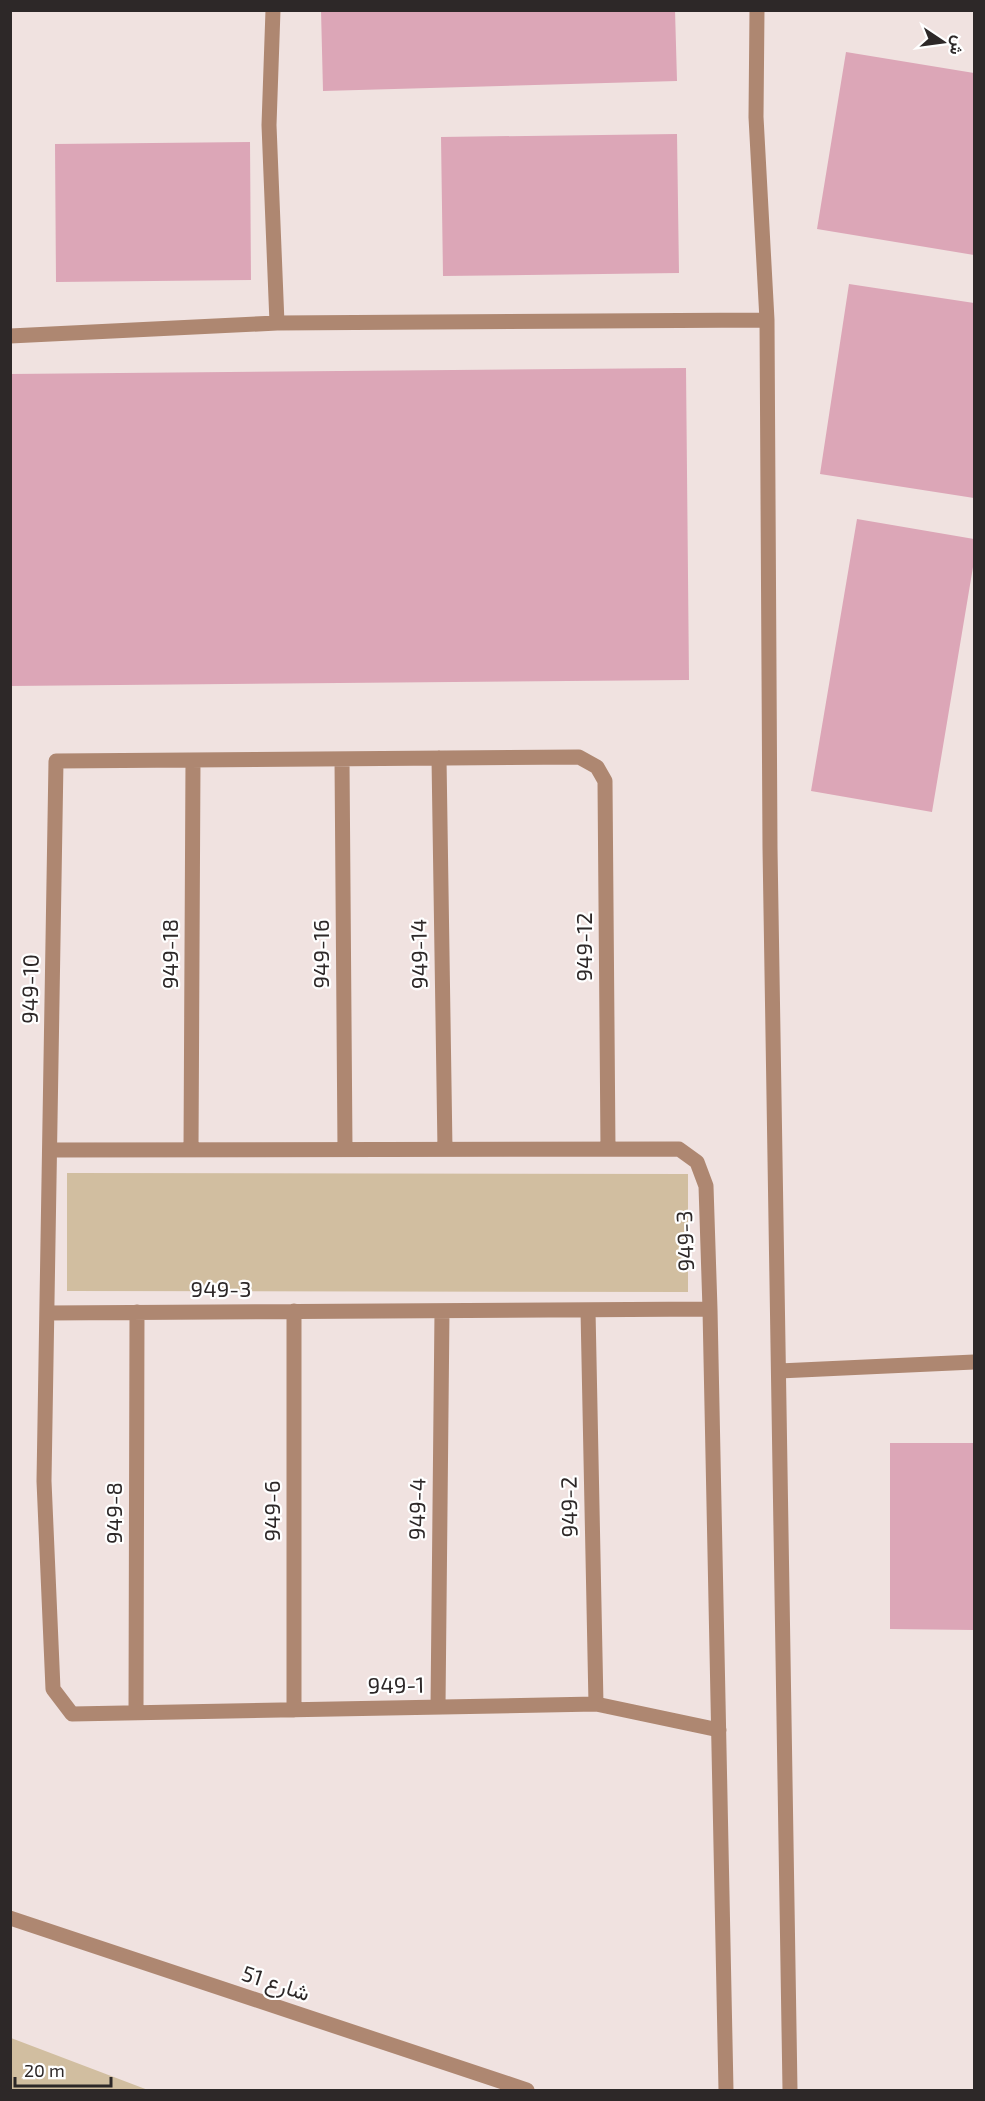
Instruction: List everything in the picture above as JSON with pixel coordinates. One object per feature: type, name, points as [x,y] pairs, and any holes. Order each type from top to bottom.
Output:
[{"type":"street","points":[[273,10],[269,125],[277,323]]},
{"type":"street","points":[[757,10],[756,117],[767,320],[770,848],[790,2091]]},
{"type":"street","points":[[10,336],[277,323],[767,320]]},
{"type":"street","name":"949-12","points":[[439,758],[579,757],[597,767],[605,781],[608,1149]]},
{"type":"street","points":[[193,760],[439,758]]},
{"type":"street","name":"949-14","points":[[439,758],[445,1149]]},
{"type":"street","name":"949-16","points":[[342,759],[345,1149]]},
{"type":"street","name":"949-10","points":[[72,1714],[53,1689],[44,1481],[56,761],[193,760]]},
{"type":"street","name":"949-18","points":[[191,1149],[193,760]]},
{"type":"street","name":"949-3","points":[[47,1313],[710,1309],[706,1186],[697,1162],[679,1149],[50,1150]]},
{"type":"street","points":[[710,1309],[726,2091]]},
{"type":"street","name":"949-2","points":[[588,1310],[596,1704]]},
{"type":"street","name":"949-6","points":[[294,1311],[294,1710]]},
{"type":"street","name":"949-4","points":[[438,1707],[442,1311]]},
{"type":"street","name":"949-8","points":[[136,1713],[137,1312]]},
{"type":"street","points":[[779,1371],[975,1362]]},
{"type":"street","name":"949-1","points":[[72,1714],[596,1704],[719,1730]]},
{"type":"street","name":"شارع 51","points":[[10,1918],[527,2091]]},
{"type":"shaded area","points":[[67,1173],[688,1174],[688,1292],[67,1291]]},
{"type":"shaded area","points":[[11,2038],[148,2090],[11,2090]]},
{"type":"building","points":[[321,10],[675,10],[677,81],[323,91]]},
{"type":"building","points":[[846,52],[974,73],[974,255],[817,229]]},
{"type":"building","points":[[677,134],[679,273],[443,276],[441,137]]},
{"type":"building","points":[[250,142],[251,280],[56,282],[55,144]]},
{"type":"building","points":[[849,284],[974,303],[974,498],[820,474]]},
{"type":"building","points":[[686,368],[689,680],[10,686],[10,374]]},
{"type":"building","points":[[857,519],[974,539],[974,561],[932,812],[811,791]]},
{"type":"building","points":[[890,1443],[974,1443],[974,1630],[890,1629]]}]
